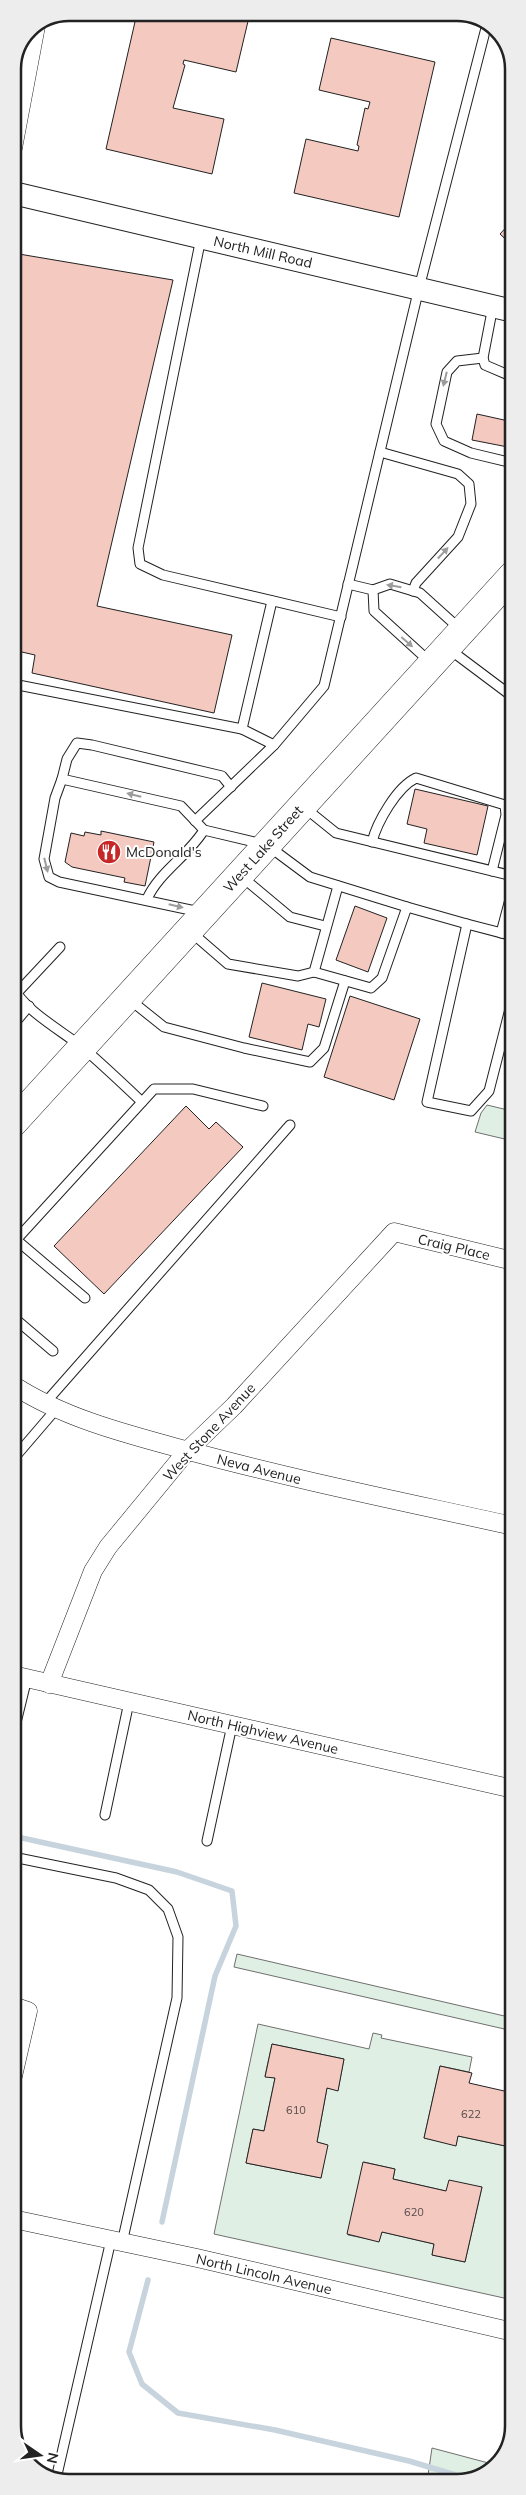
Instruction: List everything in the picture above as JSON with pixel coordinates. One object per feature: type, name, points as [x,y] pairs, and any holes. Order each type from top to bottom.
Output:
[{"type":"main road","name":"West Lake Street","points":[[21,1114],[505,584]]},
{"type":"street","points":[[21,102],[34,36]]},
{"type":"street","name":"North Mill Road","points":[[21,195],[503,308]]},
{"type":"street","name":"Craig Place","points":[[394,1232],[505,1259]]},
{"type":"street","name":"West Stone Avenue","points":[[49,1684],[93,1571],[108,1547],[187,1451],[234,1406],[394,1232]]},
{"type":"street","name":"Neva Avenue","points":[[21,1389],[51,1405],[133,1436],[248,1467],[505,1524]]},
{"type":"street","name":"North Highview Avenue","points":[[21,1677],[505,1787]]},
{"type":"street","points":[[21,2009],[28,2011],[21,2038]]},
{"type":"street","name":"North Lincoln Avenue","points":[[21,2221],[505,2330]]},
{"type":"lane","points":[[195,821],[274,744],[324,686],[418,288],[429,254],[485,31]]},
{"type":"lane","points":[[201,237],[138,548],[140,564],[164,575],[341,617]]},
{"type":"lane","points":[[503,308],[483,358],[485,365],[505,374]]},
{"type":"lane","points":[[483,358],[456,361],[447,372],[436,424],[444,441],[471,453],[505,461]]},
{"type":"lane","points":[[380,452],[458,474],[469,484],[471,504],[458,537],[416,583],[413,590]]},
{"type":"lane","points":[[348,584],[373,590],[390,584],[420,593],[447,648]]},
{"type":"lane","points":[[373,590],[374,611],[447,648],[505,691]]},
{"type":"lane","points":[[242,729],[272,601]]},
{"type":"lane","points":[[21,686],[242,729],[274,744]]},
{"type":"lane","points":[[231,787],[222,776],[77,743],[67,759],[55,798],[44,858],[49,877],[59,882],[147,899],[197,922],[228,964],[298,976],[314,972],[371,988],[382,978],[407,907]]},
{"type":"lane","points":[[372,842],[376,827],[406,783],[416,778],[505,805]]},
{"type":"lane","points":[[62,779],[181,806],[204,830],[267,845],[310,877],[407,907],[505,934]]},
{"type":"lane","points":[[303,806],[336,833],[505,874]]},
{"type":"lane","points":[[492,871],[505,820]]},
{"type":"lane","points":[[147,899],[152,888],[197,842],[204,830]]},
{"type":"lane","points":[[240,875],[290,917],[325,926]]},
{"type":"lane","points":[[314,972],[325,926],[338,886]]},
{"type":"lane","points":[[501,933],[505,918]]},
{"type":"lane","points":[[467,924],[428,1102],[471,1111],[489,1091],[505,1028]]},
{"type":"lane","points":[[21,983],[60,947]]},
{"type":"lane","points":[[128,998],[164,1027],[244,1048],[310,1062],[324,1048],[345,981]]},
{"type":"lane","points":[[21,997],[29,1006],[82,1047],[142,1102]]},
{"type":"lane","points":[[21,1016],[29,1006]]},
{"type":"lane","points":[[21,1232],[154,1089],[193,1088],[263,1106]]},
{"type":"lane","points":[[21,1448],[51,1405],[290,1125]]},
{"type":"lane","points":[[21,1243],[85,1298]]},
{"type":"lane","points":[[21,1324],[53,1351]]},
{"type":"lane","points":[[105,1816],[129,1702]]},
{"type":"lane","points":[[207,1841],[232,1725]]},
{"type":"lane","points":[[21,1859],[116,1878],[149,1890],[168,1909],[178,1937],[177,1998],[58,2472]]},
{"type":"green space","points":[[487,1105],[505,1109],[505,1139],[475,1132],[481,1113]]},
{"type":"green space","points":[[237,1954],[505,2016],[505,2029],[234,1967]]},
{"type":"green space","points":[[258,2024],[369,2049],[373,2033],[382,2035],[381,2038],[472,2057],[469,2072],[440,2066],[424,2138],[456,2145],[458,2136],[505,2146],[505,2298],[214,2234]],"holes":[[[272,2044],[344,2059],[338,2090],[327,2088],[317,2142],[327,2145],[321,2178],[246,2163],[253,2129],[264,2131],[275,2078],[265,2076]],[[364,2162],[395,2169],[393,2179],[446,2191],[482,2187],[465,2262],[432,2255],[434,2244],[382,2232],[379,2241],[348,2235]]]},
{"type":"green space","points":[[432,2448],[487,2463],[478,2469],[463,2473],[428,2474]]},
{"type":"building","points":[[135,21],[248,21],[236,72],[184,60],[183,64],[185,65],[173,108],[224,119],[212,174],[106,149]]},
{"type":"building","points":[[331,38],[435,62],[399,217],[294,193],[306,139],[358,151],[359,146],[357,145],[365,108],[368,109],[370,102],[319,90]]},
{"type":"building","points":[[505,229],[505,239],[500,234]]},
{"type":"building","points":[[21,254],[173,280],[97,606],[232,635],[214,713],[32,673],[35,655],[21,652]]},
{"type":"building","points":[[477,414],[505,420],[505,446],[472,440]]},
{"type":"building","points":[[415,789],[488,806],[477,855],[424,843],[427,829],[407,824]]},
{"type":"building","name":"McDonald's","points":[[101,831],[154,842],[145,886],[124,882],[125,878],[72,867],[65,862],[71,833],[84,836],[85,832],[101,835]]},
{"type":"building","points":[[355,906],[387,918],[368,972],[336,960]]},
{"type":"building","points":[[262,983],[326,999],[319,1027],[308,1024],[302,1050],[249,1037]]},
{"type":"building","points":[[350,996],[420,1019],[394,1100],[324,1077]]},
{"type":"building","points":[[186,1106],[209,1129],[216,1122],[243,1147],[104,1294],[54,1246]]},
{"type":"building","points":[[272,2044],[344,2059],[338,2091],[327,2088],[317,2142],[328,2145],[321,2178],[246,2163],[253,2129],[264,2131],[275,2078],[265,2077]]},
{"type":"building","points":[[440,2066],[472,2073],[469,2083],[505,2091],[505,2146],[458,2136],[456,2146],[424,2138]]},
{"type":"building","points":[[363,2162],[395,2169],[393,2179],[446,2191],[449,2180],[482,2187],[465,2262],[432,2255],[434,2244],[382,2232],[379,2242],[347,2234]]},
{"type":"waterway","points":[[21,1838],[177,1872],[232,1891],[236,1926],[215,1976],[162,2222]]},
{"type":"waterway","points":[[148,2280],[129,2352],[142,2384],[178,2413],[275,2430],[409,2461],[452,2474]]},
{"type":"place","name":"McDonald's","points":[[109,852]]}]
